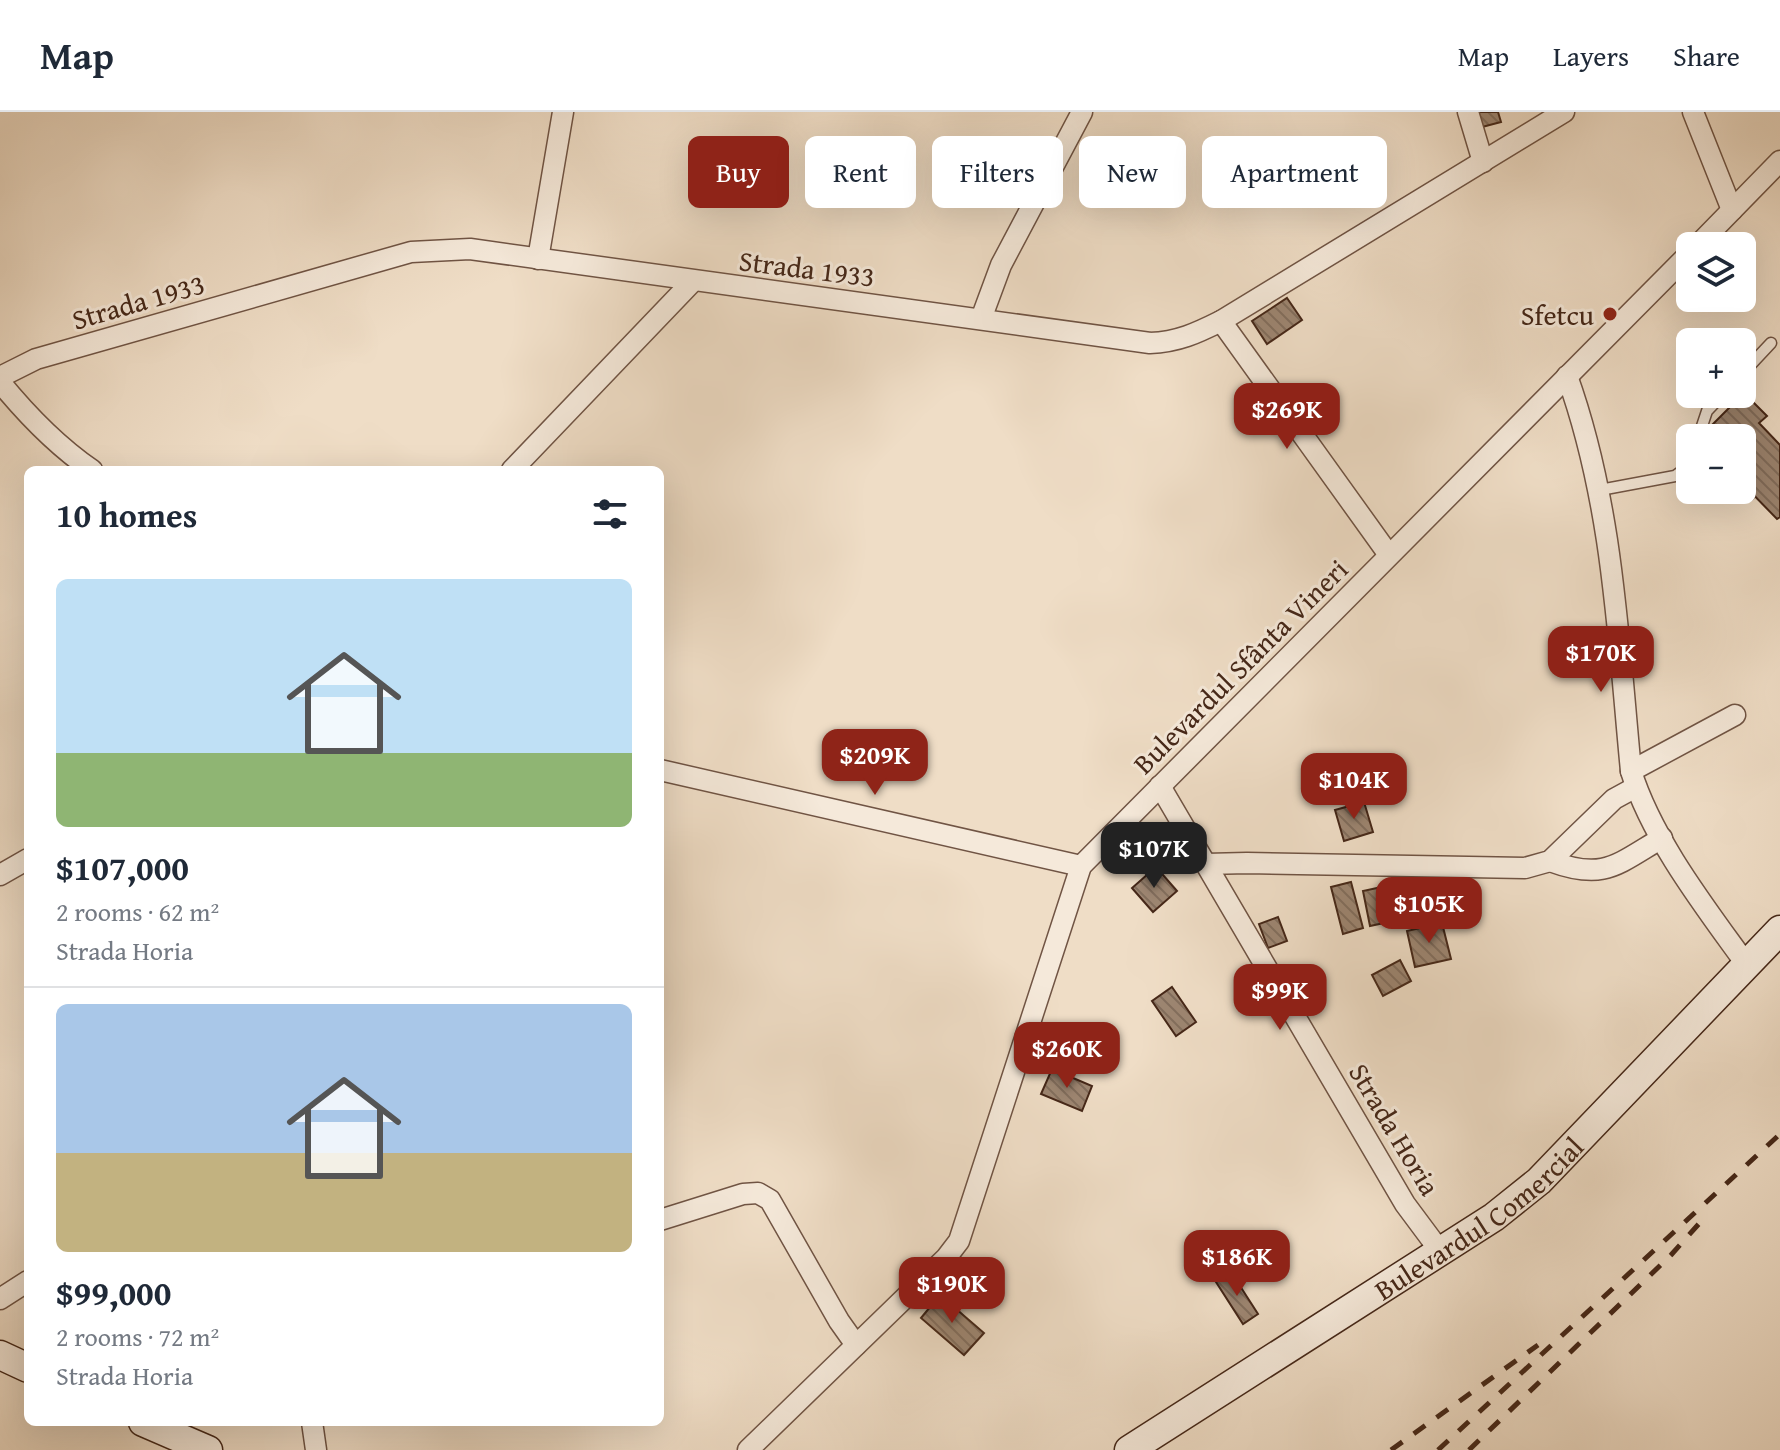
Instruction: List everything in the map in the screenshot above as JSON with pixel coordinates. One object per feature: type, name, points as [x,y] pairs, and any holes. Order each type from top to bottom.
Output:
[{"type":"main road","name":"Bulevardul Comercial","points":[[1129,1450],[1494,1217],[1539,1181],[1780,930]]},
{"type":"main road","points":[[0,1355],[24,1366]]},
{"type":"main road","points":[[152,1426],[208,1450]]},
{"type":"street","points":[[538,259],[563,112]]},
{"type":"street","points":[[981,319],[1001,265],[1082,112]]},
{"type":"street","points":[[1468,112],[1483,162]]},
{"type":"street","name":"Strada 1933","points":[[0,380],[36,359],[411,252],[470,249],[1150,343],[1171,342],[1221,321],[1564,112]]},
{"type":"street","points":[[1693,112],[1732,210]]},
{"type":"street","points":[[1711,232],[1780,161]]},
{"type":"street","name":"Bulevardul Sfânta Vineri","points":[[748,1450],[946,1258],[959,1241],[1081,866],[1676,267]]},
{"type":"street","points":[[516,466],[693,281]]},
{"type":"street","points":[[1221,321],[1389,555]]},
{"type":"street","points":[[1567,376],[1583,421],[1600,490],[1613,579],[1633,779],[1662,838],[1746,964]]},
{"type":"street","points":[[0,380],[20,407],[71,456],[86,466]]},
{"type":"street","points":[[1206,864],[1525,868],[1550,861],[1633,779],[1735,715]]},
{"type":"street","points":[[664,771],[1081,866]]},
{"type":"street","name":"Strada Horia","points":[[1160,786],[1405,1204],[1440,1251]]},
{"type":"street","points":[[1550,861],[1574,870],[1602,870],[1662,838]]},
{"type":"street","points":[[0,875],[24,861]]},
{"type":"street","points":[[664,1219],[743,1194],[758,1193],[770,1200],[856,1345]]},
{"type":"street","points":[[0,1299],[24,1284]]},
{"type":"street","points":[[313,1426],[316,1450]]},
{"type":"lane","points":[[1756,359],[1771,343]]},
{"type":"lane","points":[[1600,490],[1676,475]]},
{"type":"building","points":[[1478,112],[1498,112],[1501,122],[1482,127]]},
{"type":"building","points":[[1287,298],[1302,320],[1267,344],[1252,321]]},
{"type":"building","points":[[1756,405],[1767,416],[1759,423],[1780,445],[1780,517],[1777,519],[1756,497],[1756,424],[1713,424],[1729,408],[1756,408]]},
{"type":"building","points":[[1364,802],[1373,832],[1344,841],[1335,810]]},
{"type":"building","points":[[1156,867],[1177,891],[1153,912],[1132,888]]},
{"type":"building","points":[[1351,882],[1363,928],[1343,934],[1331,887]]},
{"type":"building","points":[[1391,885],[1398,920],[1370,926],[1363,891]]},
{"type":"building","points":[[1278,917],[1287,941],[1268,948],[1259,924]]},
{"type":"building","points":[[1442,923],[1451,959],[1415,967],[1407,931]]},
{"type":"building","points":[[1400,960],[1411,981],[1383,996],[1372,975]]},
{"type":"building","points":[[1172,987],[1196,1022],[1176,1036],[1152,1001]]},
{"type":"building","points":[[1052,1069],[1092,1086],[1082,1111],[1041,1094]]},
{"type":"building","points":[[1231,1272],[1258,1314],[1243,1324],[1216,1282]]},
{"type":"building","points":[[940,1295],[984,1333],[964,1355],[921,1318]]},
{"type":"railway","points":[[1438,1450],[1780,1134]]},
{"type":"railway","points":[[1469,1450],[1671,1255],[1705,1217]]},
{"type":"railway","points":[[1391,1450],[1538,1345]]},
{"type":"place","name":"Sfetcu","points":[[1610,314]]}]
